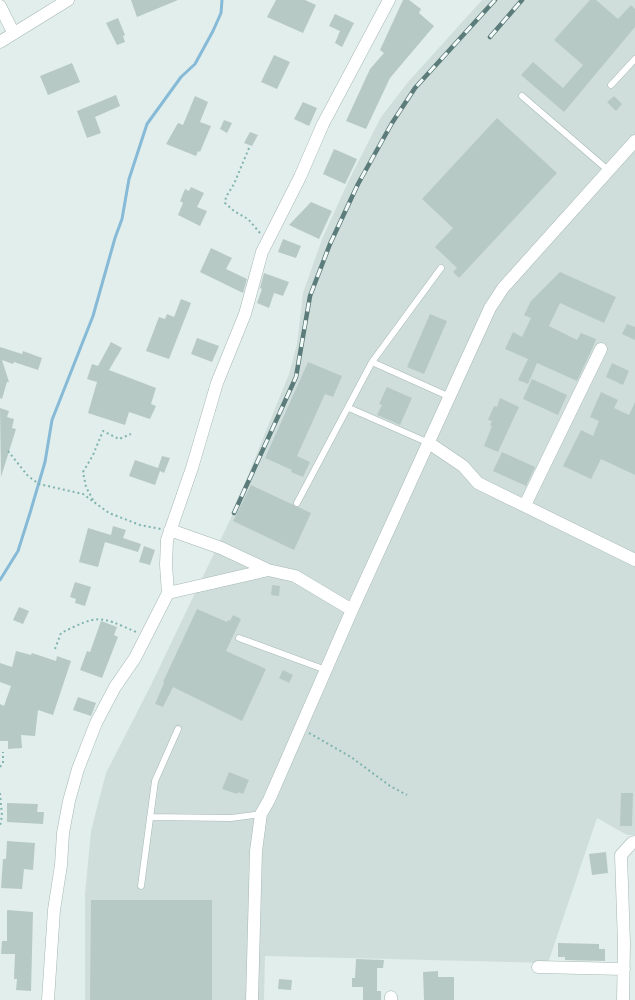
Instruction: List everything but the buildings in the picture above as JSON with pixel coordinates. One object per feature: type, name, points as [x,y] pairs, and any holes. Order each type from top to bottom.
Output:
[{"type":"street","points":[[0,42],[13,32],[68,0]]},
{"type":"street","points":[[48,1000],[54,910],[69,801],[78,769],[96,723],[115,687],[135,658],[168,593],[166,565],[167,540],[192,468],[217,383],[245,314],[262,252],[300,177],[323,124],[389,0]]},
{"type":"street","points":[[0,6],[13,32]]},
{"type":"street","points":[[252,1000],[256,850],[261,814],[269,800],[352,610],[490,308],[503,288],[635,141]]},
{"type":"street","points":[[524,505],[601,349]]},
{"type":"street","points":[[429,443],[463,466],[478,482],[635,560]]},
{"type":"street","points":[[170,530],[221,548],[268,570],[295,576],[352,610]]},
{"type":"street","points":[[168,593],[268,570]]},
{"type":"street","points":[[623,1000],[624,969],[629,944],[621,855],[632,843],[635,842]]},
{"type":"street","points":[[538,967],[624,969]]},
{"type":"lane","points":[[611,85],[635,59]]},
{"type":"lane","points":[[522,96],[609,171]]},
{"type":"lane","points":[[297,503],[349,408],[372,362],[441,268]]},
{"type":"lane","points":[[372,362],[450,397]]},
{"type":"lane","points":[[349,408],[429,443]]},
{"type":"lane","points":[[239,638],[326,670]]},
{"type":"lane","points":[[142,886],[155,781],[178,729]]},
{"type":"lane","points":[[150,817],[231,818],[261,814]]},
{"type":"path","points":[[249,148],[234,184],[226,197],[226,203],[234,211],[248,219],[267,242]]},
{"type":"path","points":[[93,502],[86,488],[83,472],[93,455],[103,431],[119,439],[131,434]]},
{"type":"path","points":[[8,451],[28,476],[39,484],[83,494],[109,513],[140,525],[170,530]]},
{"type":"path","points":[[54,649],[61,633],[86,621],[99,618],[115,622],[146,637]]},
{"type":"path","points":[[300,727],[351,757],[390,786],[407,795]]},
{"type":"path","points":[[0,767],[3,762],[4,752]]},
{"type":"path","points":[[0,793],[2,816],[0,826]]},
{"type":"shaded area","points":[[482,0],[635,0],[635,835],[627,835],[597,818],[548,963],[265,956],[264,1000],[85,1000],[85,894],[91,831],[106,773],[151,685],[230,520],[289,374],[297,344],[303,293],[322,239],[349,180],[381,117],[408,82]]},
{"type":"waterway","points":[[0,580],[18,551],[45,462],[52,420],[93,316],[115,238],[122,219],[129,179],[147,124],[181,77],[195,64],[221,13],[222,0]]},
{"type":"railway","points":[[234,513],[296,377],[310,296],[330,244],[358,184],[392,123],[415,88],[495,0]]},
{"type":"railway","points":[[490,37],[522,0]]}]
